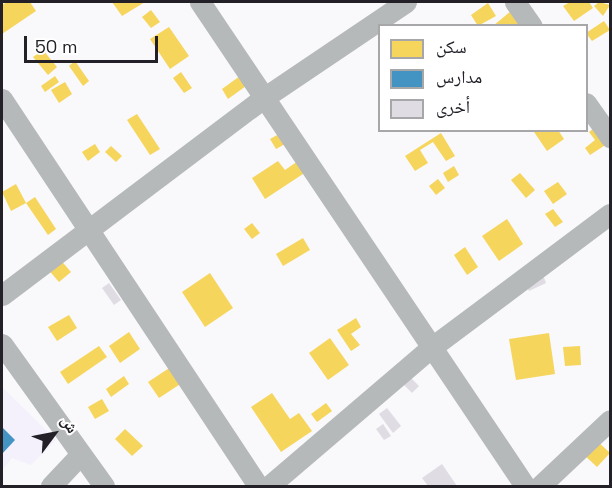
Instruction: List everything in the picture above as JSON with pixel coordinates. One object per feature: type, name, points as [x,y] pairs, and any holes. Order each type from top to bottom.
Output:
[{"type":"street","points":[[200,2],[525,486]]},
{"type":"street","points":[[2,295],[265,97],[406,2]]},
{"type":"street","points":[[515,2],[531,24]]},
{"type":"street","points":[[2,99],[258,486]]},
{"type":"street","points":[[588,106],[610,137]]},
{"type":"street","points":[[270,486],[432,347],[610,214]]},
{"type":"street","points":[[2,344],[104,486]]},
{"type":"street","points":[[540,486],[610,420]]},
{"type":"street","points":[[51,486],[80,455]]},
{"type":"shaded area","points":[[2,387],[56,440],[31,465],[12,458],[2,470]]},
{"type":"building: سكن","points":[[7,2],[30,2],[36,11],[2,34],[2,5]]},
{"type":"building: سكن","points":[[112,2],[145,2],[122,16]]},
{"type":"building: سكن","points":[[570,2],[589,2],[593,8],[574,21],[563,6]]},
{"type":"building: سكن","points":[[599,2],[610,5],[603,16],[594,6]]},
{"type":"building: سكن","points":[[488,3],[496,16],[482,24],[477,24],[471,15]]},
{"type":"building: سكن","points":[[518,5],[531,24],[495,24]]},
{"type":"building: سكن","points":[[151,10],[160,22],[151,28],[142,17]]},
{"type":"building: سكن","points":[[604,21],[610,30],[592,41],[588,32]]},
{"type":"building: سكن","points":[[169,27],[189,56],[170,69],[150,39]]},
{"type":"building: سكن","points":[[43,50],[57,67],[48,75],[33,57]]},
{"type":"building: سكن","points":[[75,61],[89,81],[83,86],[69,66]]},
{"type":"building: سكن","points":[[181,72],[192,88],[184,93],[173,78]]},
{"type":"building: سكن","points":[[55,76],[59,82],[45,92],[41,86]]},
{"type":"building: سكن","points":[[240,76],[246,86],[228,99],[222,89]]},
{"type":"building: سكن","points":[[65,82],[72,94],[59,103],[51,90]]},
{"type":"building: سكن","points":[[137,114],[160,149],[150,155],[127,120]]},
{"type":"building: سكن","points":[[598,125],[610,142],[590,155],[585,148],[595,140],[589,132]]},
{"type":"building: سكن","points":[[534,132],[559,132],[564,139],[547,151]]},
{"type":"building: سكن","points":[[441,133],[455,156],[446,161],[433,142],[420,150],[428,163],[415,171],[405,156]]},
{"type":"building: سكن","points":[[279,134],[285,144],[276,149],[270,139]]},
{"type":"building: سكن","points":[[95,144],[100,152],[88,161],[82,152]]},
{"type":"building: سكن","points":[[111,146],[122,156],[116,162],[105,152]]},
{"type":"building: سكن","points":[[278,161],[285,170],[298,161],[306,172],[265,199],[252,178]]},
{"type":"building: سكن","points":[[454,166],[459,175],[448,182],[443,173]]},
{"type":"building: سكن","points":[[520,173],[535,190],[526,198],[511,180]]},
{"type":"building: سكن","points":[[438,179],[445,188],[436,195],[429,186]]},
{"type":"building: سكن","points":[[558,182],[567,194],[553,204],[544,191]]},
{"type":"building: سكن","points":[[16,184],[26,203],[11,211],[2,192]]},
{"type":"building: سكن","points":[[35,197],[56,229],[48,235],[26,203]]},
{"type":"building: سكن","points":[[553,209],[563,222],[555,227],[545,214]]},
{"type":"building: سكن","points":[[507,219],[523,244],[499,261],[482,236]]},
{"type":"building: سكن","points":[[252,223],[260,233],[252,239],[244,229]]},
{"type":"building: سكن","points":[[303,238],[310,250],[283,266],[276,254]]},
{"type":"building: سكن","points":[[465,247],[478,267],[467,275],[454,255]]},
{"type":"building: سكن","points":[[58,257],[71,272],[59,282],[46,267]]},
{"type":"building: سكن","points":[[210,273],[233,308],[205,327],[182,292]]},
{"type":"building: سكن","points":[[69,315],[77,328],[57,341],[48,327]]},
{"type":"building: سكن","points":[[356,318],[361,327],[351,334],[360,345],[351,351],[337,330]]},
{"type":"building: سكن","points":[[129,332],[140,349],[120,363],[109,346]]},
{"type":"building: سكن","points":[[549,333],[555,374],[516,380],[509,339]]},
{"type":"building: سكن","points":[[330,338],[349,365],[328,380],[309,353]]},
{"type":"building: سكن","points":[[99,346],[107,357],[68,384],[60,372]]},
{"type":"building: سكن","points":[[580,346],[581,365],[565,366],[563,347]]},
{"type":"building: سكن","points":[[180,361],[191,377],[159,398],[148,382]]},
{"type":"building: سكن","points":[[124,376],[129,384],[111,397],[106,389]]},
{"type":"building: سكن","points":[[272,393],[290,419],[299,413],[312,431],[281,452],[251,407]]},
{"type":"building: سكن","points":[[102,399],[109,411],[95,419],[88,407]]},
{"type":"building: سكن","points":[[326,403],[332,411],[317,422],[311,414]]},
{"type":"building: سكن","points":[[125,429],[143,446],[132,456],[115,439]]},
{"type":"building: سكن","points":[[594,438],[610,453],[597,467],[581,452]]},
{"type":"building: مدارس","points":[[2,427],[15,440],[2,454]]},
{"type":"building: أخرى","points":[[543,275],[546,283],[529,291],[525,283]]},
{"type":"building: أخرى","points":[[109,283],[121,300],[114,305],[102,288]]},
{"type":"building: أخرى","points":[[409,376],[419,386],[412,393],[402,383]]},
{"type":"building: أخرى","points":[[387,408],[401,426],[393,433],[379,414]]},
{"type":"building: أخرى","points":[[383,424],[391,436],[384,440],[376,429]]},
{"type":"building: أخرى","points":[[442,464],[457,486],[428,486],[422,478]]}]
